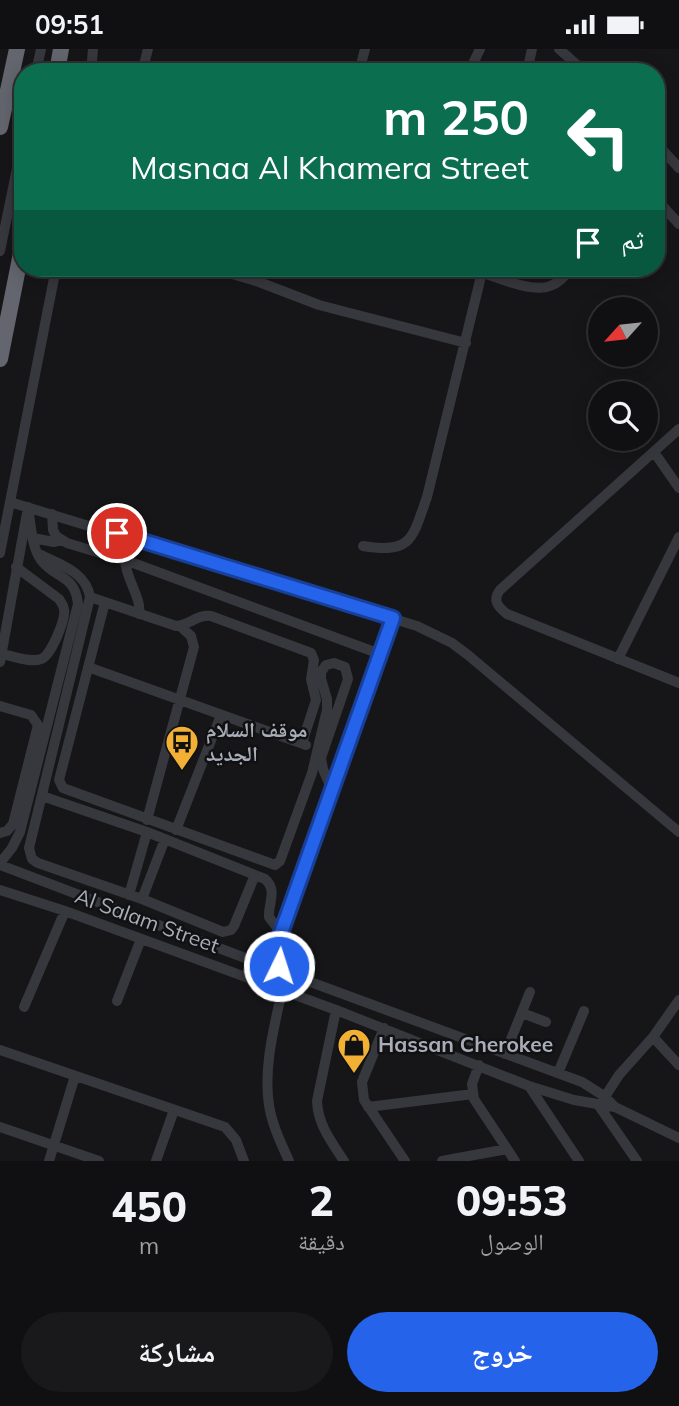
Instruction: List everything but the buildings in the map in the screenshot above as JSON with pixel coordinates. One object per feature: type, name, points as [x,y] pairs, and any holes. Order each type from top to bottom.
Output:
[{"type":"highway","points":[[0,127],[17,49]]},
{"type":"highway","points":[[0,359],[16,277]]},
{"type":"street","points":[[559,49],[575,63]]},
{"type":"street","points":[[665,155],[679,168]]},
{"type":"street","points":[[0,251],[14,183]]},
{"type":"street","points":[[665,209],[679,224]]},
{"type":"street","points":[[0,553],[54,277]]},
{"type":"street","points":[[242,277],[320,305],[466,343]]},
{"type":"street","points":[[259,282],[260,277]]},
{"type":"street","points":[[363,546],[399,548],[410,539],[428,497],[481,277]]},
{"type":"street","points":[[502,277],[533,288],[548,288],[563,277]]},
{"type":"street","points":[[679,429],[500,590],[495,598],[507,614],[679,683]]},
{"type":"street","points":[[654,452],[679,488]]},
{"type":"street","points":[[10,502],[435,633],[468,655],[679,832]]},
{"type":"street","points":[[28,507],[39,556],[69,581],[77,594],[78,604],[19,832],[12,848],[0,864],[257,961],[268,955],[281,933],[393,618]]},
{"type":"street","points":[[16,567],[59,599],[65,610],[52,649],[47,656],[34,660],[1,658],[16,567],[28,507]]},
{"type":"street","points":[[52,514],[53,530],[61,540]]},
{"type":"street","points":[[618,659],[679,537]]},
{"type":"street","points":[[33,538],[49,542],[61,540],[125,560],[380,654]]},
{"type":"street","points":[[31,578],[39,556]]},
{"type":"street","points":[[39,556],[79,575],[86,583],[90,597],[29,848],[32,859],[228,932],[234,926],[255,875]]},
{"type":"street","points":[[125,560],[127,578],[139,590],[147,604],[144,616]]},
{"type":"street","points":[[90,597],[180,626],[191,636],[194,647],[147,820]]},
{"type":"street","points":[[105,602],[59,780],[66,790],[271,865],[278,864],[312,773],[321,720]]},
{"type":"street","points":[[180,626],[207,615],[311,653],[314,660],[311,684],[316,700],[306,747]]},
{"type":"street","points":[[47,656],[63,664]]},
{"type":"street","points":[[306,747],[328,705],[321,676],[326,665],[334,663],[345,667],[348,679],[321,758],[332,790]]},
{"type":"street","points":[[88,667],[306,747]]},
{"type":"street","points":[[0,706],[31,715],[38,725],[13,824],[7,831],[0,833]]},
{"type":"street","points":[[176,830],[221,715]]},
{"type":"street","points":[[42,796],[165,839],[265,879],[272,888],[269,917],[281,933],[278,963],[286,973],[271,1047],[267,1084],[274,1125],[289,1161]]},
{"type":"street","points":[[129,895],[147,832]]},
{"type":"street","points":[[142,899],[165,839]]},
{"type":"street","name":"Al Salam Street","points":[[0,890],[336,1010],[529,1086],[601,1101],[676,1138]]},
{"type":"street","points":[[24,1007],[65,911]]},
{"type":"street","points":[[117,1002],[141,939]]},
{"type":"street","points":[[169,949],[203,942]]},
{"type":"street","name":"Al Salam Street","points":[[286,973],[582,1082],[601,1101]]},
{"type":"street","points":[[505,1054],[530,992]]},
{"type":"street","points":[[638,1161],[601,1101],[678,1003]]},
{"type":"street","points":[[336,1010],[317,1112],[320,1123],[344,1161]]},
{"type":"street","points":[[558,1073],[584,1011]]},
{"type":"street","points":[[522,1013],[547,1022]]},
{"type":"street","points":[[384,1028],[362,1082],[362,1091],[368,1107],[405,1161]]},
{"type":"street","points":[[653,1037],[679,1065]]},
{"type":"street","points":[[0,1051],[225,1127],[236,1139],[244,1161]]},
{"type":"street","points":[[479,1065],[474,1074],[473,1094],[515,1161]]},
{"type":"street","points":[[49,1161],[75,1076]]},
{"type":"street","points":[[529,1086],[579,1161]]},
{"type":"street","points":[[368,1107],[473,1094]]},
{"type":"street","points":[[156,1161],[174,1110]]},
{"type":"street","points":[[0,1127],[99,1161]]},
{"type":"street","points":[[442,1161],[507,1149]]},
{"type":"place","name":"موقف السلام الجديد","points":[[182,772]]},
{"type":"place","name":"Hassan Cherokee","points":[[354,1075]]},
{"type":"route","points":[[117,533],[393,618],[281,933],[279,966]]}]
